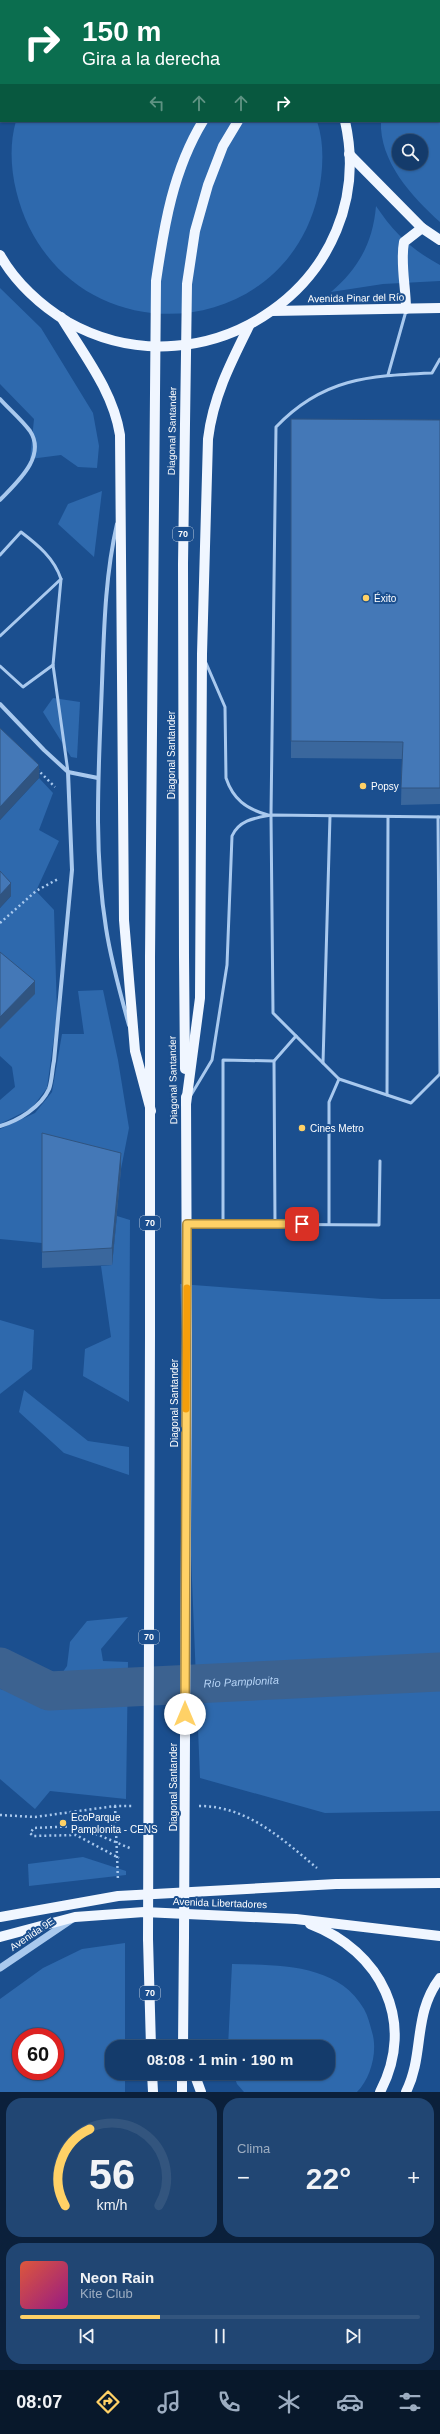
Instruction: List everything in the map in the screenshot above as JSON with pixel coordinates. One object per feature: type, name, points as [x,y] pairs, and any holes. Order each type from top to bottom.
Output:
[{"type":"main road","name":"Diagonal Santander","points":[[151,2040],[148,1939],[151,1111],[150,957],[156,281],[165,219],[181,167],[203,122]]},
{"type":"main road","name":"Diagonal Santander","points":[[182,2040],[187,1333],[183,564],[187,284],[195,231],[208,185],[223,146],[237,122]]},
{"type":"main road","points":[[0,254],[30,293],[61,318],[78,327],[115,341],[154,347],[174,347],[206,342],[249,326],[272,311],[307,278],[330,242],[347,190],[349,154],[346,123]]},
{"type":"main road","points":[[349,154],[422,228],[440,240]]},
{"type":"main road","points":[[406,309],[406,282],[402,254],[404,242],[422,228]]},
{"type":"main road","name":"Avenida Pinar del Río","points":[[272,311],[440,308]]},
{"type":"main road","points":[[61,318],[101,380],[115,410],[120,435],[122,502],[122,840],[126,948],[135,1051],[151,1111]]},
{"type":"main road","points":[[186,1104],[200,998],[202,654],[205,480],[210,419],[220,387],[249,326]]},
{"type":"main road","name":"Avenida Libertadores","points":[[0,1917],[118,1896],[336,1884],[440,1883]]},
{"type":"main road","name":"Avenida Libertadores","points":[[0,1937],[75,1917],[144,1912],[296,1919],[440,1936]]},
{"type":"main road","points":[[296,1919],[319,1927],[350,1945],[372,1968],[383,1984],[393,2015],[395,2036],[390,2069],[380,2092]]},
{"type":"main road","points":[[406,2092],[415,2063],[423,2009],[431,1989],[440,1978]]},
{"type":"main road","points":[[183,2022],[186,2040]]},
{"type":"main road","points":[[151,2090],[152,2080]]},
{"type":"main road","points":[[182,2080],[182,2092]]},
{"type":"main road","points":[[197,2080],[202,2092]]},
{"type":"street","points":[[0,399],[30,432],[35,448],[31,464],[0,500]]},
{"type":"street","points":[[122,502],[110,554],[98,778],[99,850],[106,927],[135,1051]]},
{"type":"street","points":[[0,704],[44,750],[68,772],[98,778]]},
{"type":"street","points":[[0,1126],[19,1118],[34,1109],[49,1090],[58,1026],[72,870],[68,772]]},
{"type":"street","name":"Avenida 9E","points":[[0,1968],[75,1917]]},
{"type":"lane","points":[[388,376],[406,309]]},
{"type":"lane","points":[[202,654],[225,707],[226,778],[229,787],[241,803],[253,811],[271,815],[439,817],[440,1074],[411,1103],[339,1079],[273,1014],[271,815],[276,427],[294,409],[321,391],[349,382],[388,376],[432,374],[440,359]]},
{"type":"lane","points":[[0,555],[21,532],[40,546],[57,568],[61,579],[53,665],[68,772]]},
{"type":"lane","points":[[0,636],[61,579]]},
{"type":"lane","points":[[0,666],[23,687],[53,665]]},
{"type":"lane","points":[[186,1104],[212,1060],[227,965],[232,836],[244,822],[271,815]]},
{"type":"lane","points":[[323,1063],[330,816]]},
{"type":"lane","points":[[387,1095],[388,817]]},
{"type":"lane","points":[[275,1224],[274,1061],[296,1036]]},
{"type":"lane","points":[[223,1224],[223,1060],[274,1061]]},
{"type":"lane","points":[[329,1224],[329,1102],[339,1079]]},
{"type":"lane","points":[[187,1224],[379,1225],[380,1161]]},
{"type":"path","points":[[34,766],[69,800]]},
{"type":"path","points":[[0,923],[36,891],[72,870]]},
{"type":"path","points":[[115,1806],[119,1858],[118,1896]]},
{"type":"path","points":[[119,1858],[76,1835],[36,1836],[30,1833],[34,1828],[77,1826],[125,1848],[148,1852]]},
{"type":"shaded area","points":[[16,122],[317,122],[320,130],[322,149],[321,177],[318,195],[299,243],[268,278],[229,302],[185,313],[140,311],[97,297],[58,269],[29,227],[19,202],[13,175],[13,134]]},
{"type":"shaded area","points":[[381,122],[440,122],[440,222],[408,190],[395,170],[428,170],[428,134],[392,134],[392,166],[385,150]]},
{"type":"shaded area","points":[[376,206],[404,240],[440,265],[440,281],[383,284],[331,292],[349,274],[363,254],[372,231]]},
{"type":"shaded area","points":[[0,288],[41,328],[93,413],[99,446],[97,468],[78,467],[61,455],[30,459],[34,419],[0,384]]},
{"type":"shaded area","points":[[102,491],[94,557],[58,524],[68,504]]},
{"type":"shaded area","points":[[53,698],[80,702],[77,758],[71,757],[43,712]]},
{"type":"shaded area","points":[[39,778],[53,793],[39,830],[59,841],[36,891],[54,910],[57,1015],[47,1088],[32,1108],[0,1124],[0,1100],[15,1087],[12,1067],[0,1056],[0,908],[11,896],[0,884],[0,820]]},
{"type":"shaded area","points":[[103,990],[118,1060],[129,1128],[121,1169],[42,1243],[0,1239],[0,1129],[35,1113],[52,1092],[62,1034],[84,1034],[78,991]]},
{"type":"shaded area","points":[[117,1216],[130,1220],[129,1402],[83,1376],[85,1349],[111,1337],[101,1266],[112,1265]]},
{"type":"shaded area","points":[[180,1284],[382,1299],[440,1299],[440,1811],[325,1813],[200,1778]]},
{"type":"shaded area","points":[[0,1320],[34,1330],[32,1369],[0,1394]]},
{"type":"shaded area","points":[[24,1390],[88,1441],[129,1447],[129,1475],[64,1453],[19,1412]]},
{"type":"shaded area","points":[[128,1617],[101,1649],[103,1661],[128,1662],[126,1799],[50,1791],[35,1809],[0,1779],[0,1689],[44,1699],[67,1666],[70,1642],[87,1621]]},
{"type":"shaded area","points":[[83,1857],[126,1871],[126,1875],[29,1886],[28,1864]]},
{"type":"shaded area","points":[[125,1943],[125,2040],[105,2040],[105,2080],[125,2080],[125,2092],[0,2092],[0,1999],[43,1968],[82,1949]]},
{"type":"shaded area","points":[[232,1964],[287,1967],[323,1975],[339,1983],[353,1994],[367,2015],[374,2039],[374,2056],[366,2079],[357,2092],[244,2092],[236,2080],[335,2080],[335,2040],[228,2040]]},
{"type":"building","name":"Éxito","points":[[291,419],[440,420],[440,788],[401,788],[403,742],[291,741]]},
{"type":"building","points":[[0,728],[39,765],[0,807]]},
{"type":"building","points":[[0,871],[11,883],[0,895]]},
{"type":"building","points":[[0,952],[35,981],[0,1017]]},
{"type":"building","points":[[42,1133],[121,1153],[112,1248],[42,1252]]},
{"type":"waterway","name":"Río Pamplonita","points":[[0,1667],[49,1691],[440,1672]]},
{"type":"slow traffic","points":[[186,1409],[187,1288]]},
{"type":"place","name":"Éxito","points":[[366,598]]},
{"type":"place","name":"Popsy","points":[[363,786]]},
{"type":"place","name":"Cines Metro","points":[[302,1128]]},
{"type":"place","name":"EcoParque Pamplonita - CENS","points":[[63,1823]]},
{"type":"route","points":[[185,1714],[187,1224],[302,1224]]}]
